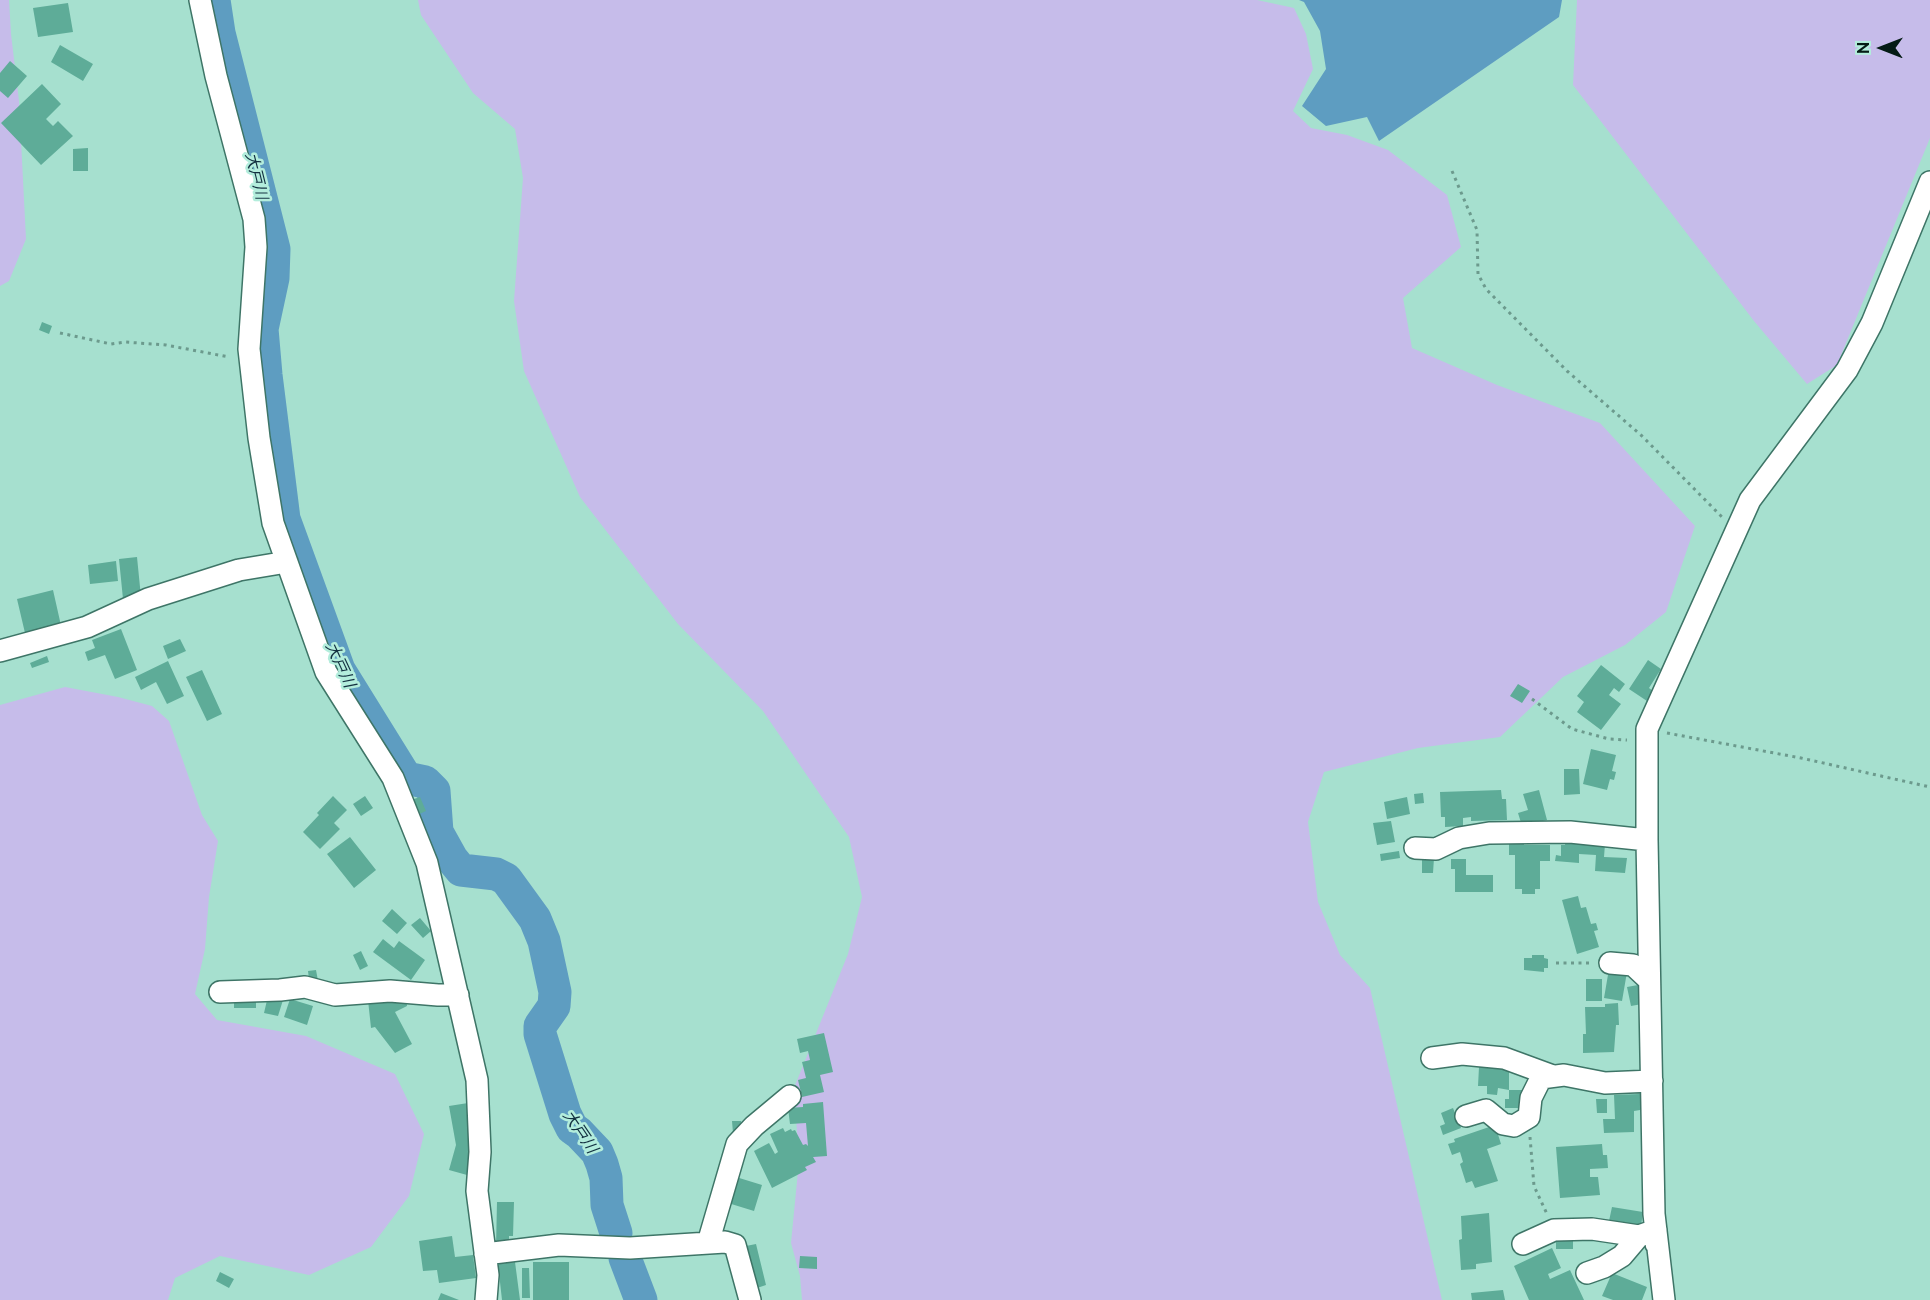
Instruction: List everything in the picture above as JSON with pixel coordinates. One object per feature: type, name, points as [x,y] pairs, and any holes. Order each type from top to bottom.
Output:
[{"type":"street","points":[[200,0],[216,76],[254,219],[256,247],[249,348],[259,438],[273,523],[326,672],[393,778],[427,863],[477,1080],[480,1152],[477,1191],[488,1275],[486,1300]]},
{"type":"street","points":[[1655,1300],[1647,1233],[1652,1081],[1647,736],[1750,501],[1847,370],[1872,322],[1930,182]]},
{"type":"street","points":[[0,651],[87,627],[148,599],[239,570],[287,562]]},
{"type":"street","points":[[1415,848],[1436,849],[1459,838],[1489,833],[1570,832],[1647,840]]},
{"type":"street","points":[[1610,963],[1633,965],[1649,980]]},
{"type":"street","points":[[220,992],[305,987],[334,995],[390,991],[458,995]]},
{"type":"street","points":[[1432,1058],[1462,1054],[1504,1058],[1553,1076]]},
{"type":"street","points":[[1466,1116],[1486,1110],[1503,1124],[1514,1126],[1529,1117],[1531,1098],[1541,1078],[1564,1075],[1605,1083],[1652,1081]]},
{"type":"street","points":[[708,1243],[737,1144],[754,1126],[790,1096]]},
{"type":"street","points":[[1523,1244],[1554,1230],[1592,1228],[1647,1233]]},
{"type":"street","points":[[1587,1273],[1604,1267],[1622,1256],[1647,1233]]},
{"type":"street","points":[[1647,1233],[1664,1300]]},
{"type":"street","points":[[485,1254],[559,1245],[630,1248],[725,1242],[735,1245],[750,1300]]},
{"type":"path","points":[[1452,171],[1477,230],[1478,274],[1486,289],[1567,372],[1642,436],[1736,531]]},
{"type":"path","points":[[60,333],[111,344],[125,342],[166,345],[227,356],[251,368]]},
{"type":"path","points":[[1532,699],[1572,729],[1609,739],[1647,736],[1801,758],[1930,787]]},
{"type":"path","points":[[1556,963],[1610,963]]},
{"type":"path","points":[[1529,1117],[1534,1186],[1554,1230]]},
{"type":"shaded area","points":[[0,0],[9,0],[19,101],[26,239],[9,281],[0,286]]},
{"type":"shaded area","points":[[418,0],[1257,0],[1294,8],[1306,34],[1313,69],[1293,111],[1311,128],[1347,135],[1388,150],[1447,195],[1461,247],[1403,298],[1412,348],[1497,385],[1600,423],[1695,526],[1666,612],[1625,645],[1563,677],[1500,737],[1418,748],[1324,772],[1308,822],[1318,902],[1340,955],[1370,988],[1442,1300],[802,1300],[800,1276],[791,1243],[799,1161],[794,1088],[848,954],[862,897],[849,837],[763,711],[678,624],[580,497],[524,371],[514,301],[523,178],[515,129],[473,93],[421,15]]},
{"type":"shaded area","points":[[1577,0],[1930,0],[1930,138],[1837,365],[1807,384],[1754,321],[1573,85]]},
{"type":"shaded area","points":[[65,687],[152,706],[169,721],[202,815],[218,841],[209,897],[205,949],[195,994],[217,1020],[306,1036],[395,1074],[424,1134],[409,1196],[371,1247],[309,1275],[220,1256],[175,1278],[168,1300],[0,1300],[0,705]]},
{"type":"water","points":[[1299,0],[1562,0],[1559,17],[1379,141],[1367,117],[1326,126],[1302,106],[1326,69],[1320,31],[1304,2]]},
{"type":"building","points":[[68,3],[73,32],[38,37],[33,8]]},
{"type":"building","points":[[60,45],[93,64],[83,81],[51,62]]},
{"type":"building","points":[[10,61],[27,76],[8,98],[0,91],[0,73]]},
{"type":"building","points":[[42,84],[61,104],[46,119],[53,126],[58,121],[73,136],[41,165],[1,123]]},
{"type":"building","points":[[88,148],[88,171],[73,171],[73,149]]},
{"type":"building","points":[[42,322],[52,326],[49,334],[39,330]]},
{"type":"building","points":[[137,557],[141,597],[123,599],[119,559]]},
{"type":"building","points":[[116,561],[118,581],[90,584],[88,565]]},
{"type":"building","points":[[53,590],[62,630],[32,637],[31,631],[25,633],[17,599]]},
{"type":"building","points":[[121,629],[137,670],[115,679],[105,655],[88,661],[85,652],[95,648],[92,640]]},
{"type":"building","points":[[180,639],[186,651],[168,659],[163,646]]},
{"type":"building","points":[[47,656],[49,662],[32,668],[30,663]]},
{"type":"building","points":[[1648,660],[1661,669],[1649,688],[1653,691],[1647,701],[1629,689]]},
{"type":"building","points":[[168,661],[184,696],[167,704],[156,682],[141,690],[135,677]]},
{"type":"building","points":[[1601,665],[1625,684],[1619,692],[1614,688],[1609,695],[1621,704],[1601,730],[1577,712],[1584,702],[1577,696]]},
{"type":"building","points":[[202,670],[222,714],[207,721],[186,677]]},
{"type":"building","points":[[1518,684],[1530,691],[1522,703],[1510,696]]},
{"type":"building","points":[[1591,749],[1616,755],[1612,771],[1616,772],[1614,780],[1610,779],[1607,790],[1583,784]]},
{"type":"building","points":[[1564,769],[1579,769],[1580,794],[1564,795]]},
{"type":"building","points":[[1501,790],[1502,799],[1506,799],[1507,820],[1471,821],[1471,817],[1463,818],[1463,826],[1445,827],[1445,817],[1441,817],[1440,792]]},
{"type":"building","points":[[1539,790],[1547,820],[1522,826],[1518,813],[1528,810],[1523,794]]},
{"type":"building","points":[[1423,793],[1424,803],[1415,804],[1414,794]]},
{"type":"building","points":[[333,796],[347,810],[334,823],[340,829],[320,849],[303,832]]},
{"type":"building","points":[[365,796],[373,808],[361,816],[353,804]]},
{"type":"building","points":[[420,797],[426,811],[417,815],[411,800]]},
{"type":"building","points":[[1407,797],[1410,814],[1387,819],[1384,802]]},
{"type":"building","points":[[1391,821],[1395,842],[1377,845],[1373,823]]},
{"type":"building","points":[[1566,836],[1605,844],[1604,857],[1627,858],[1625,873],[1595,871],[1596,855],[1579,854],[1579,863],[1555,861],[1556,855],[1561,856],[1561,845],[1565,845]]},
{"type":"building","points":[[350,837],[376,870],[354,888],[327,854]]},
{"type":"building","points":[[1509,839],[1524,842],[1524,845],[1550,845],[1550,861],[1540,861],[1540,889],[1535,889],[1535,894],[1522,894],[1522,889],[1515,889],[1515,855],[1509,855]]},
{"type":"building","points":[[1399,851],[1400,858],[1381,861],[1380,854]]},
{"type":"building","points":[[1422,858],[1434,858],[1433,873],[1422,873]]},
{"type":"building","points":[[1451,859],[1466,859],[1466,875],[1493,875],[1493,892],[1455,892],[1455,869],[1451,869]]},
{"type":"building","points":[[1578,896],[1581,908],[1586,907],[1591,924],[1596,923],[1598,930],[1594,931],[1599,947],[1577,954],[1562,900]]},
{"type":"building","points":[[392,909],[407,923],[397,934],[382,921]]},
{"type":"building","points":[[420,918],[431,931],[423,938],[411,925]]},
{"type":"building","points":[[383,939],[394,948],[399,941],[425,960],[411,980],[373,952]]},
{"type":"building","points":[[361,951],[368,966],[360,970],[353,955]]},
{"type":"building","points":[[1532,955],[1544,955],[1544,958],[1548,959],[1548,968],[1544,968],[1544,972],[1524,970],[1524,958],[1532,958]]},
{"type":"building","points":[[1609,969],[1627,972],[1622,1001],[1604,998]]},
{"type":"building","points":[[316,970],[319,986],[310,987],[308,971]]},
{"type":"building","points":[[1586,979],[1602,979],[1602,1001],[1586,1001]]},
{"type":"building","points":[[1638,985],[1642,1004],[1631,1006],[1627,987]]},
{"type":"building","points":[[234,994],[256,994],[256,1008],[234,1008]]},
{"type":"building","points":[[268,996],[283,1000],[278,1016],[264,1013]]},
{"type":"building","points":[[406,996],[407,1006],[395,1012],[412,1044],[395,1053],[375,1027],[371,1028],[368,1000]]},
{"type":"building","points":[[290,999],[313,1006],[307,1025],[284,1017]]},
{"type":"building","points":[[1618,1003],[1619,1025],[1616,1025],[1614,1052],[1583,1053],[1583,1034],[1586,1034],[1585,1007],[1605,1007],[1605,1004]]},
{"type":"building","points":[[824,1033],[833,1072],[820,1075],[824,1092],[802,1097],[798,1080],[806,1078],[802,1062],[810,1060],[808,1051],[800,1053],[797,1039]]},
{"type":"building","points":[[1479,1067],[1509,1069],[1509,1090],[1498,1088],[1497,1095],[1487,1094],[1487,1086],[1478,1086]]},
{"type":"building","points":[[1509,1090],[1523,1090],[1523,1108],[1505,1108],[1505,1099],[1509,1099]]},
{"type":"building","points":[[1640,1094],[1640,1110],[1634,1111],[1634,1132],[1604,1133],[1603,1119],[1615,1119],[1614,1095]]},
{"type":"building","points":[[1596,1099],[1607,1099],[1607,1113],[1597,1113]]},
{"type":"building","points":[[823,1102],[827,1156],[813,1157],[816,1162],[805,1167],[807,1170],[772,1188],[754,1151],[769,1143],[775,1154],[778,1152],[770,1134],[783,1128],[785,1132],[795,1130],[803,1145],[808,1146],[806,1123],[790,1124],[788,1108]]},
{"type":"building","points":[[468,1103],[473,1146],[467,1175],[449,1170],[456,1145],[449,1106]]},
{"type":"building","points":[[1453,1108],[1461,1128],[1443,1135],[1440,1126],[1445,1124],[1441,1113]]},
{"type":"building","points":[[732,1121],[741,1121],[741,1133],[733,1133]]},
{"type":"building","points":[[1495,1125],[1501,1144],[1487,1149],[1498,1181],[1475,1188],[1472,1181],[1466,1183],[1460,1164],[1463,1162],[1460,1152],[1452,1155],[1448,1144],[1455,1142],[1454,1139]]},
{"type":"building","points":[[1602,1144],[1603,1155],[1607,1155],[1608,1168],[1590,1169],[1590,1177],[1598,1177],[1600,1195],[1560,1198],[1556,1147]]},
{"type":"building","points":[[736,1177],[762,1185],[754,1211],[728,1203]]},
{"type":"building","points":[[497,1202],[514,1202],[513,1236],[509,1236],[509,1247],[496,1247]]},
{"type":"building","points":[[1612,1207],[1643,1212],[1641,1226],[1609,1221]]},
{"type":"building","points":[[1489,1213],[1492,1262],[1476,1264],[1476,1269],[1461,1270],[1459,1240],[1462,1239],[1461,1216]]},
{"type":"building","points":[[452,1236],[455,1257],[473,1255],[476,1278],[439,1283],[437,1270],[423,1271],[419,1241]]},
{"type":"building","points":[[1556,1237],[1573,1237],[1573,1249],[1556,1249]]},
{"type":"building","points":[[756,1244],[766,1285],[757,1288],[746,1246]]},
{"type":"building","points":[[1552,1248],[1561,1268],[1548,1274],[1550,1279],[1570,1270],[1584,1300],[1529,1300],[1514,1266]]},
{"type":"building","points":[[800,1256],[817,1257],[817,1269],[799,1268]]},
{"type":"building","points":[[515,1262],[520,1300],[502,1300],[498,1264]]},
{"type":"building","points":[[533,1262],[569,1262],[569,1300],[533,1300]]},
{"type":"building","points":[[522,1268],[529,1268],[530,1298],[522,1298]]},
{"type":"building","points":[[220,1272],[234,1279],[229,1288],[216,1281]]},
{"type":"building","points":[[1612,1273],[1647,1287],[1642,1300],[1613,1300],[1602,1296]]},
{"type":"building","points":[[1503,1290],[1505,1300],[1472,1300],[1471,1293]]},
{"type":"building","points":[[441,1293],[459,1300],[438,1300]]},
{"type":"waterway","name":"大戸川","points":[[214,0],[219,33],[274,249],[273,278],[262,329],[284,519],[339,670],[406,778],[425,782],[434,791],[437,832],[452,859],[461,870],[496,874],[506,879],[535,919],[544,941],[555,992],[554,1006],[540,1026],[540,1034],[565,1114],[572,1128],[597,1152],[602,1164],[606,1178],[607,1205],[616,1233]]},
{"type":"waterway","name":"大戸川","points":[[625,1258],[641,1300]]}]
